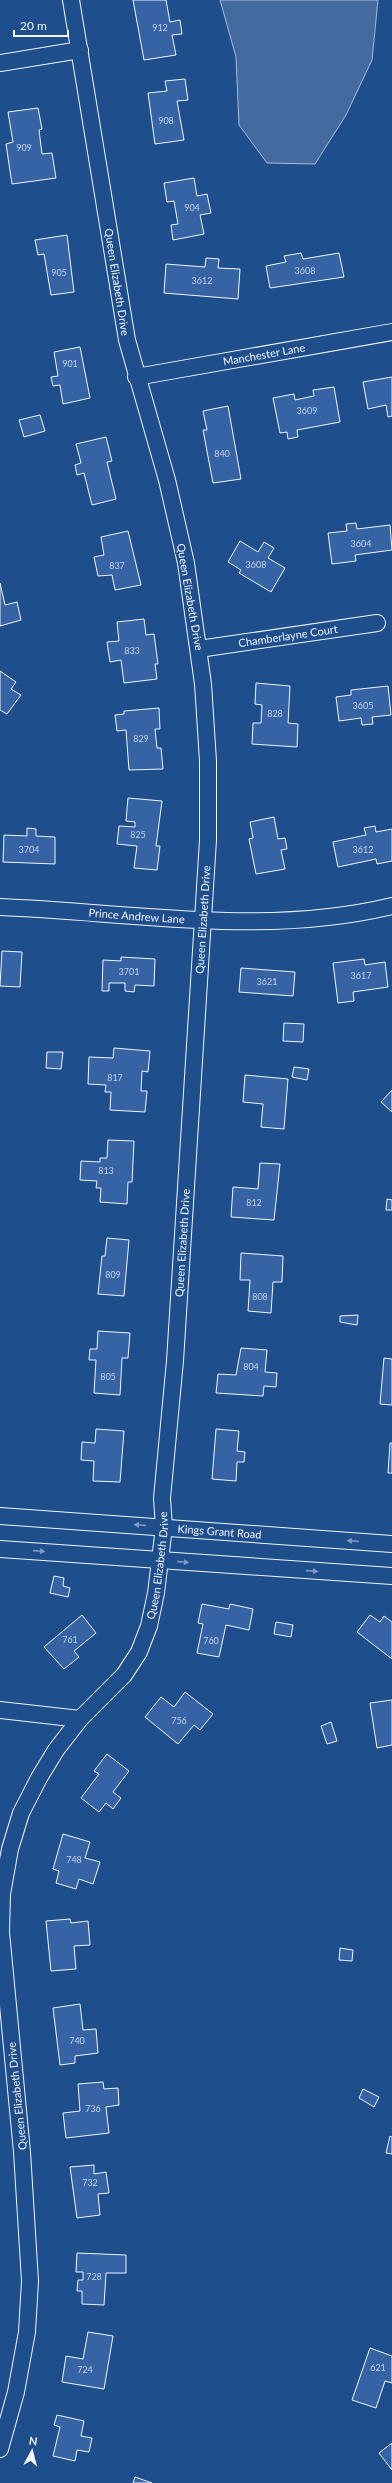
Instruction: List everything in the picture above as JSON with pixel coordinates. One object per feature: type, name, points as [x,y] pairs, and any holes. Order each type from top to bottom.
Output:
[{"type":"street","name":"Queen Elizabeth Drive","points":[[0,2449],[16,2392],[26,2332],[30,2281],[22,2152],[1,1932],[2,1894],[10,1849],[21,1813],[56,1750],[80,1719],[124,1675],[139,1652],[149,1626],[161,1560],[164,1527],[162,1498],[174,1361],[204,920],[208,840],[208,761],[199,649],[186,563],[169,488],[136,377],[127,340],[72,0]]},
{"type":"street","points":[[0,63],[80,50]]},
{"type":"street","name":"Manchester Lane","points":[[136,377],[392,332]]},
{"type":"street","name":"Chamberlayne Court","points":[[199,649],[377,623]]},
{"type":"street","name":"Prince Andrew Lane","points":[[0,907],[256,922],[307,921],[358,914],[392,906]]},
{"type":"street","name":"Kings Grant Road","points":[[0,1516],[392,1544]]},
{"type":"street","points":[[0,1549],[392,1576]]},
{"type":"street","points":[[0,1710],[80,1719]]},
{"type":"water","points":[[220,0],[378,0],[372,60],[346,115],[315,164],[267,163],[239,125],[236,57]]},
{"type":"building","points":[[133,0],[166,0],[170,22],[180,20],[182,34],[172,35],[176,55],[144,60]]},
{"type":"building","points":[[185,79],[188,100],[177,101],[184,140],[155,144],[148,93],[167,91],[165,81]]},
{"type":"building","points":[[38,108],[42,129],[39,130],[42,154],[52,153],[56,178],[12,184],[6,144],[13,142],[8,112]]},
{"type":"building","points":[[194,178],[197,196],[207,194],[211,213],[200,215],[204,234],[173,240],[171,225],[178,224],[174,201],[167,202],[164,183]]},
{"type":"building","points":[[67,235],[74,292],[51,295],[44,254],[38,255],[35,240]]},
{"type":"building","points":[[301,253],[303,259],[339,253],[344,277],[270,288],[266,266],[286,262],[284,256]]},
{"type":"building","points":[[206,258],[219,259],[218,268],[240,269],[238,299],[164,293],[166,264],[205,267]]},
{"type":"building","points":[[80,347],[90,398],[63,404],[60,385],[53,386],[51,377],[58,376],[54,352]]},
{"type":"building","points":[[392,377],[392,416],[388,417],[386,405],[368,409],[363,382]]},
{"type":"building","points":[[334,387],[340,422],[297,430],[298,437],[288,439],[287,432],[280,433],[273,398],[294,394],[295,400],[314,396],[313,390]]},
{"type":"building","points":[[228,406],[241,479],[213,483],[203,430],[207,430],[203,411]]},
{"type":"building","points":[[40,415],[45,431],[24,437],[19,420]]},
{"type":"building","points":[[106,437],[112,461],[107,462],[116,499],[92,505],[84,473],[77,475],[75,465],[81,463],[76,444]]},
{"type":"building","points":[[356,523],[357,529],[390,525],[392,550],[355,555],[356,561],[332,564],[328,533],[347,531],[346,524]]},
{"type":"building","points":[[128,531],[141,585],[115,590],[112,575],[98,576],[94,557],[104,555],[101,537]]},
{"type":"building","points":[[240,541],[258,552],[264,542],[274,548],[268,558],[285,568],[271,592],[239,573],[241,570],[228,562]]},
{"type":"building","points":[[0,583],[5,605],[17,602],[21,620],[0,626]]},
{"type":"building","points":[[144,619],[146,635],[154,634],[158,664],[155,664],[157,679],[124,683],[121,660],[110,662],[107,642],[119,641],[117,622]]},
{"type":"building","points":[[0,671],[16,682],[11,689],[21,695],[7,714],[0,710]]},
{"type":"building","points":[[256,683],[290,686],[288,723],[298,724],[297,747],[252,744],[253,723],[261,723],[262,705],[255,704]]},
{"type":"building","points":[[388,686],[391,715],[372,717],[373,724],[362,725],[361,718],[339,721],[336,697],[351,695],[351,690]]},
{"type":"building","points":[[159,708],[160,729],[155,729],[157,748],[161,748],[163,769],[129,770],[126,730],[117,731],[115,715],[124,714],[124,711]]},
{"type":"building","points":[[128,798],[162,801],[156,846],[160,846],[157,870],[134,868],[137,846],[117,844],[119,826],[135,827],[135,822],[126,821]]},
{"type":"building","points":[[274,817],[278,839],[285,838],[287,849],[281,850],[285,869],[256,874],[249,839],[253,838],[250,822]]},
{"type":"building","points":[[375,826],[376,832],[392,829],[392,861],[377,864],[376,859],[338,867],[333,842],[366,835],[364,828]]},
{"type":"building","points":[[27,828],[36,829],[36,836],[55,837],[55,864],[3,862],[4,835],[27,836]]},
{"type":"building","points":[[2,951],[22,952],[20,987],[0,986]]},
{"type":"building","points":[[121,957],[155,959],[154,986],[135,985],[134,992],[125,991],[125,983],[109,983],[109,991],[102,991],[103,960],[121,961]]},
{"type":"building","points":[[364,959],[365,965],[385,962],[388,987],[353,992],[354,1001],[338,1003],[333,963]]},
{"type":"building","points":[[241,968],[295,972],[293,996],[239,992]]},
{"type":"building","points":[[284,1023],[304,1024],[303,1042],[283,1041]]},
{"type":"building","points":[[114,1048],[150,1051],[148,1072],[142,1071],[141,1091],[147,1091],[145,1112],[110,1110],[111,1092],[105,1092],[106,1085],[88,1084],[89,1057],[113,1058]]},
{"type":"building","points":[[47,1052],[63,1052],[61,1069],[46,1068]]},
{"type":"building","points":[[294,1067],[309,1069],[307,1080],[292,1077]]},
{"type":"building","points":[[245,1075],[288,1079],[284,1129],[261,1127],[263,1104],[243,1102]]},
{"type":"building","points":[[392,1090],[392,1112],[381,1102]]},
{"type":"building","points":[[108,1140],[134,1141],[132,1182],[128,1182],[127,1204],[100,1202],[101,1188],[96,1188],[97,1181],[80,1180],[81,1161],[100,1162],[100,1158],[107,1158]]},
{"type":"building","points":[[260,1163],[280,1164],[274,1220],[231,1217],[233,1187],[258,1189]]},
{"type":"building","points":[[387,1199],[392,1200],[392,1210],[386,1210]]},
{"type":"building","points":[[107,1238],[129,1240],[124,1296],[98,1294],[102,1256],[105,1256]]},
{"type":"building","points":[[241,1253],[283,1256],[282,1282],[273,1282],[271,1313],[248,1311],[250,1280],[240,1280]]},
{"type":"building","points":[[358,1315],[357,1325],[340,1322],[340,1316]]},
{"type":"building","points":[[98,1331],[130,1333],[128,1358],[122,1358],[120,1395],[94,1393],[96,1360],[89,1360],[90,1349],[97,1349]]},
{"type":"building","points":[[241,1348],[267,1350],[265,1372],[277,1373],[276,1387],[264,1386],[263,1396],[216,1393],[218,1374],[236,1375]]},
{"type":"building","points":[[384,1358],[392,1359],[392,1405],[380,1404]]},
{"type":"building","points":[[96,1429],[124,1431],[120,1482],[93,1481],[94,1461],[81,1460],[82,1442],[95,1443]]},
{"type":"building","points":[[216,1429],[239,1431],[237,1451],[245,1452],[244,1462],[237,1462],[236,1481],[212,1479]]},
{"type":"building","points":[[390,1443],[392,1443],[392,1473],[388,1473]]},
{"type":"building","points":[[54,1576],[64,1578],[63,1586],[70,1588],[68,1597],[50,1593]]},
{"type":"building","points":[[202,1604],[229,1609],[230,1604],[253,1609],[249,1630],[226,1625],[219,1657],[197,1653],[203,1624],[198,1623]]},
{"type":"building","points":[[82,1615],[96,1633],[74,1651],[79,1657],[64,1669],[44,1647]]},
{"type":"building","points":[[370,1615],[380,1622],[384,1616],[392,1622],[392,1659],[357,1632]]},
{"type":"building","points":[[276,1622],[293,1625],[291,1637],[274,1634]]},
{"type":"building","points":[[185,1692],[213,1714],[200,1730],[194,1725],[178,1744],[145,1717],[161,1697],[174,1707]]},
{"type":"building","points":[[392,1700],[392,1745],[377,1748],[370,1703]]},
{"type":"building","points":[[331,1722],[337,1741],[327,1744],[321,1726]]},
{"type":"building","points":[[107,1754],[129,1771],[113,1792],[121,1798],[113,1809],[106,1803],[99,1812],[81,1798],[99,1774],[94,1771]]},
{"type":"building","points":[[63,1834],[90,1842],[85,1858],[100,1862],[93,1884],[79,1879],[76,1889],[56,1883],[59,1871],[53,1869]]},
{"type":"building","points":[[70,1919],[71,1923],[88,1921],[90,1945],[74,1946],[76,1969],[51,1971],[46,1921]]},
{"type":"building","points":[[340,1948],[353,1950],[352,1961],[339,1960]]},
{"type":"building","points":[[80,2004],[83,2030],[96,2029],[98,2053],[75,2056],[75,2063],[60,2065],[53,2008]]},
{"type":"building","points":[[103,2082],[104,2089],[118,2088],[119,2105],[106,2107],[109,2133],[66,2138],[63,2113],[80,2111],[78,2084]]},
{"type":"building","points":[[363,2089],[379,2097],[374,2107],[359,2098]]},
{"type":"building","points":[[390,2136],[392,2137],[392,2154],[386,2153]]},
{"type":"building","points":[[94,2165],[94,2174],[106,2172],[109,2193],[98,2194],[100,2215],[77,2218],[70,2167]]},
{"type":"building","points":[[77,2253],[126,2255],[126,2273],[106,2273],[104,2305],[82,2304],[82,2291],[77,2291],[78,2280],[83,2280],[83,2272],[76,2272]]},
{"type":"building","points":[[88,2332],[113,2336],[104,2389],[62,2382],[66,2356],[83,2359]]},
{"type":"building","points":[[370,2348],[392,2356],[392,2383],[385,2381],[376,2408],[352,2400]]},
{"type":"building","points":[[57,2415],[84,2421],[81,2436],[92,2438],[89,2452],[77,2450],[75,2461],[53,2456],[60,2427],[54,2425]]},
{"type":"building","points":[[392,2443],[392,2470],[379,2453]]},
{"type":"building","points":[[135,2477],[152,2483],[133,2483]]}]
